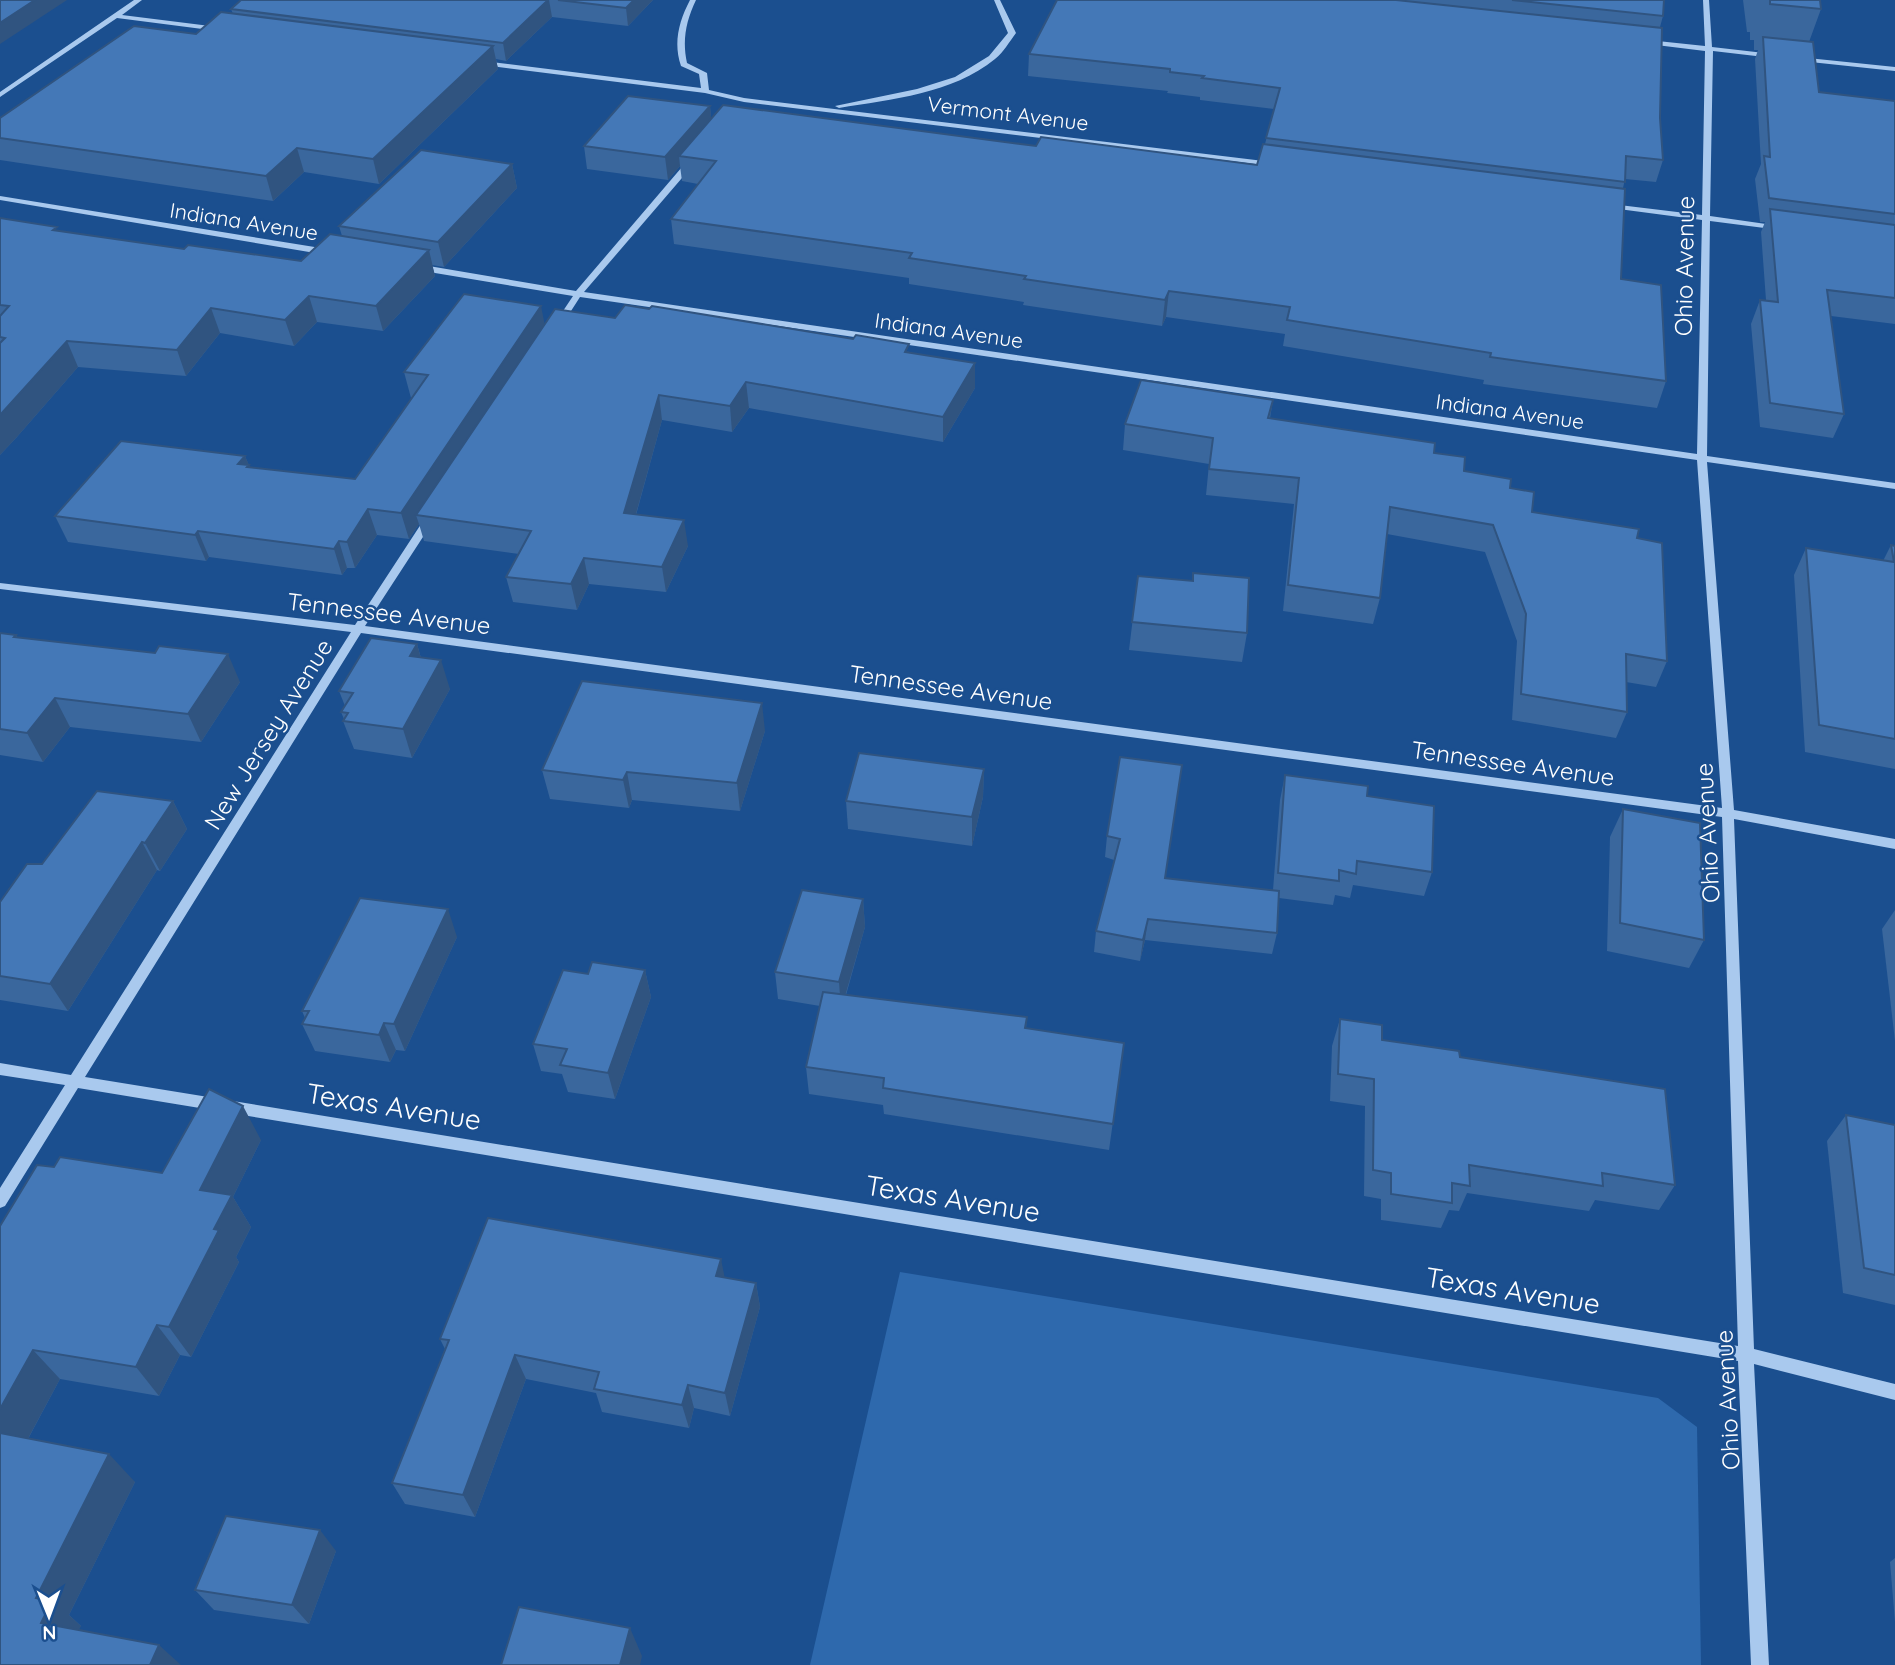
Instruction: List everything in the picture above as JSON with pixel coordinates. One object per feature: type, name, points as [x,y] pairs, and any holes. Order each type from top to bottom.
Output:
[{"type":"street","points":[[0,95],[139,0]]},
{"type":"street","points":[[693,0],[685,14],[678,47],[684,64],[703,73],[705,91]]},
{"type":"street","points":[[825,108],[916,93],[960,77],[993,57],[1012,33],[997,0]]},
{"type":"street","name":"Ohio Avenue","points":[[1706,0],[1709,49],[1702,456],[1728,813],[1745,1355],[1760,1665]]},
{"type":"street","points":[[117,16],[226,30]]},
{"type":"street","points":[[1640,42],[1895,69]]},
{"type":"street","name":"Vermont Avenue","points":[[472,61],[705,91],[744,100],[1279,165]]},
{"type":"street","points":[[735,110],[744,100]]},
{"type":"street","points":[[555,328],[578,294],[700,151]]},
{"type":"street","name":"Indiana Avenue","points":[[0,198],[344,255]]},
{"type":"street","points":[[1596,204],[1787,229]]},
{"type":"street","name":"Indiana Avenue","points":[[399,264],[578,294],[1895,486]]},
{"type":"street","name":"New Jersey Avenue","points":[[0,1200],[358,629],[434,513]]},
{"type":"street","name":"Tennessee Avenue","points":[[0,586],[358,629],[1728,813],[1895,844]]},
{"type":"street","name":"Texas Avenue","points":[[0,1069],[1745,1355],[1895,1392]]},
{"type":"shaded area","points":[[900,1272],[1658,1398],[1697,1427],[1701,1665],[810,1665]]},
{"type":"building","points":[[0,0],[35,0],[0,23]]},
{"type":"building","points":[[241,0],[548,0],[503,43],[231,9]]},
{"type":"building","points":[[558,0],[634,0],[626,8]]},
{"type":"building","points":[[1057,0],[1396,0],[1662,28],[1660,118],[1663,160],[1626,156],[1625,182],[1266,138],[1280,88],[1202,78],[1204,76],[1170,72],[1170,69],[1029,54]]},
{"type":"building","points":[[1512,0],[1664,0],[1663,16]]},
{"type":"building","points":[[1770,0],[1820,0],[1821,9],[1770,4]]},
{"type":"building","points":[[221,12],[493,46],[373,159],[297,148],[266,176],[0,138],[0,118],[134,26],[196,34]]},
{"type":"building","points":[[1763,37],[1813,42],[1819,92],[1895,101],[1895,214],[1769,198],[1764,156],[1770,157]]},
{"type":"building","points":[[628,96],[710,106],[665,157],[584,146]]},
{"type":"building","points":[[723,105],[1036,146],[1041,137],[1257,165],[1263,144],[1625,189],[1621,279],[1661,285],[1666,381],[1490,357],[1491,353],[1287,320],[1290,307],[1169,291],[1165,300],[1024,279],[1026,276],[909,258],[912,253],[671,219],[716,161],[679,156]]},
{"type":"building","points":[[421,150],[512,164],[438,242],[339,226]]},
{"type":"building","points":[[1770,209],[1895,225],[1895,298],[1827,290],[1844,414],[1770,403],[1760,300],[1778,302]]},
{"type":"building","points":[[0,218],[57,227],[53,230],[184,249],[188,245],[301,261],[330,234],[429,250],[376,306],[309,296],[285,320],[211,308],[177,350],[67,341],[0,415],[0,343],[5,338],[0,337],[0,316],[9,306],[0,305]]},
{"type":"building","points":[[464,294],[541,306],[401,513],[368,509],[347,542],[339,541],[334,549],[198,531],[195,535],[55,516],[121,441],[245,456],[238,464],[249,465],[247,467],[355,479],[428,375],[404,372]]},
{"type":"building","points":[[625,305],[649,309],[652,306],[853,339],[856,335],[909,344],[905,352],[975,363],[943,417],[746,382],[730,406],[659,395],[624,513],[684,520],[662,567],[584,558],[571,584],[506,577],[531,531],[416,515],[555,309],[615,318]]},
{"type":"building","points":[[1141,380],[1273,400],[1268,418],[1435,443],[1434,453],[1465,457],[1464,471],[1511,479],[1510,488],[1534,492],[1532,512],[1639,529],[1637,538],[1662,543],[1667,661],[1626,654],[1627,712],[1521,694],[1526,614],[1493,525],[1390,507],[1380,598],[1288,585],[1299,478],[1209,469],[1213,438],[1125,424]]},
{"type":"building","points":[[1891,545],[1895,546],[1895,739],[1819,725],[1806,548],[1894,562]]},
{"type":"building","points":[[1193,573],[1249,578],[1247,633],[1132,622],[1138,576],[1193,581]]},
{"type":"building","points":[[0,633],[16,635],[14,637],[155,653],[159,646],[228,654],[188,714],[55,698],[27,733],[0,729]]},
{"type":"building","points":[[371,638],[417,644],[410,656],[441,660],[403,729],[343,721],[348,713],[341,712],[353,693],[339,691]]},
{"type":"building","points":[[582,681],[762,703],[737,783],[627,772],[623,780],[542,770]]},
{"type":"building","points":[[859,753],[984,769],[972,817],[846,801]]},
{"type":"building","points":[[1120,757],[1182,765],[1165,878],[1279,891],[1277,933],[1148,919],[1143,940],[1096,931],[1120,839],[1107,836]]},
{"type":"building","points":[[1285,775],[1368,786],[1367,796],[1434,806],[1432,872],[1357,861],[1356,874],[1339,870],[1339,881],[1278,873]]},
{"type":"building","points":[[97,791],[173,801],[145,843],[142,842],[50,984],[0,976],[0,902],[27,864],[42,864]]},
{"type":"building","points":[[1623,809],[1700,823],[1704,940],[1620,923]]},
{"type":"building","points":[[802,890],[863,899],[839,982],[775,972]]},
{"type":"building","points":[[360,898],[448,909],[394,1024],[384,1023],[379,1035],[302,1024],[309,1011],[302,1011]]},
{"type":"building","points":[[592,962],[645,970],[608,1073],[560,1065],[567,1049],[533,1044],[563,970],[588,974]]},
{"type":"building","points":[[823,992],[1027,1017],[1025,1028],[1124,1043],[1113,1124],[883,1088],[884,1078],[806,1067]]},
{"type":"building","points":[[1340,1019],[1382,1025],[1382,1040],[1459,1051],[1460,1057],[1665,1089],[1675,1185],[1602,1173],[1603,1186],[1469,1165],[1470,1186],[1452,1183],[1452,1203],[1391,1194],[1391,1173],[1373,1170],[1374,1079],[1338,1074]]},
{"type":"building","points":[[209,1089],[243,1106],[200,1190],[232,1195],[214,1229],[219,1230],[169,1327],[157,1325],[136,1367],[33,1350],[0,1409],[0,1226],[37,1165],[54,1167],[60,1157],[162,1173]]},
{"type":"building","points":[[1846,1115],[1895,1125],[1895,1275],[1864,1268]]},
{"type":"building","points":[[488,1218],[721,1259],[716,1276],[756,1283],[725,1393],[688,1385],[682,1405],[594,1389],[599,1372],[515,1355],[463,1495],[392,1483],[449,1340],[440,1339]]},
{"type":"building","points":[[0,1433],[109,1454],[36,1598],[52,1601],[41,1623],[159,1645],[150,1665],[0,1665]]},
{"type":"building","points":[[226,1516],[320,1530],[292,1605],[195,1590]]},
{"type":"building","points":[[519,1607],[630,1628],[620,1665],[501,1665]]}]
